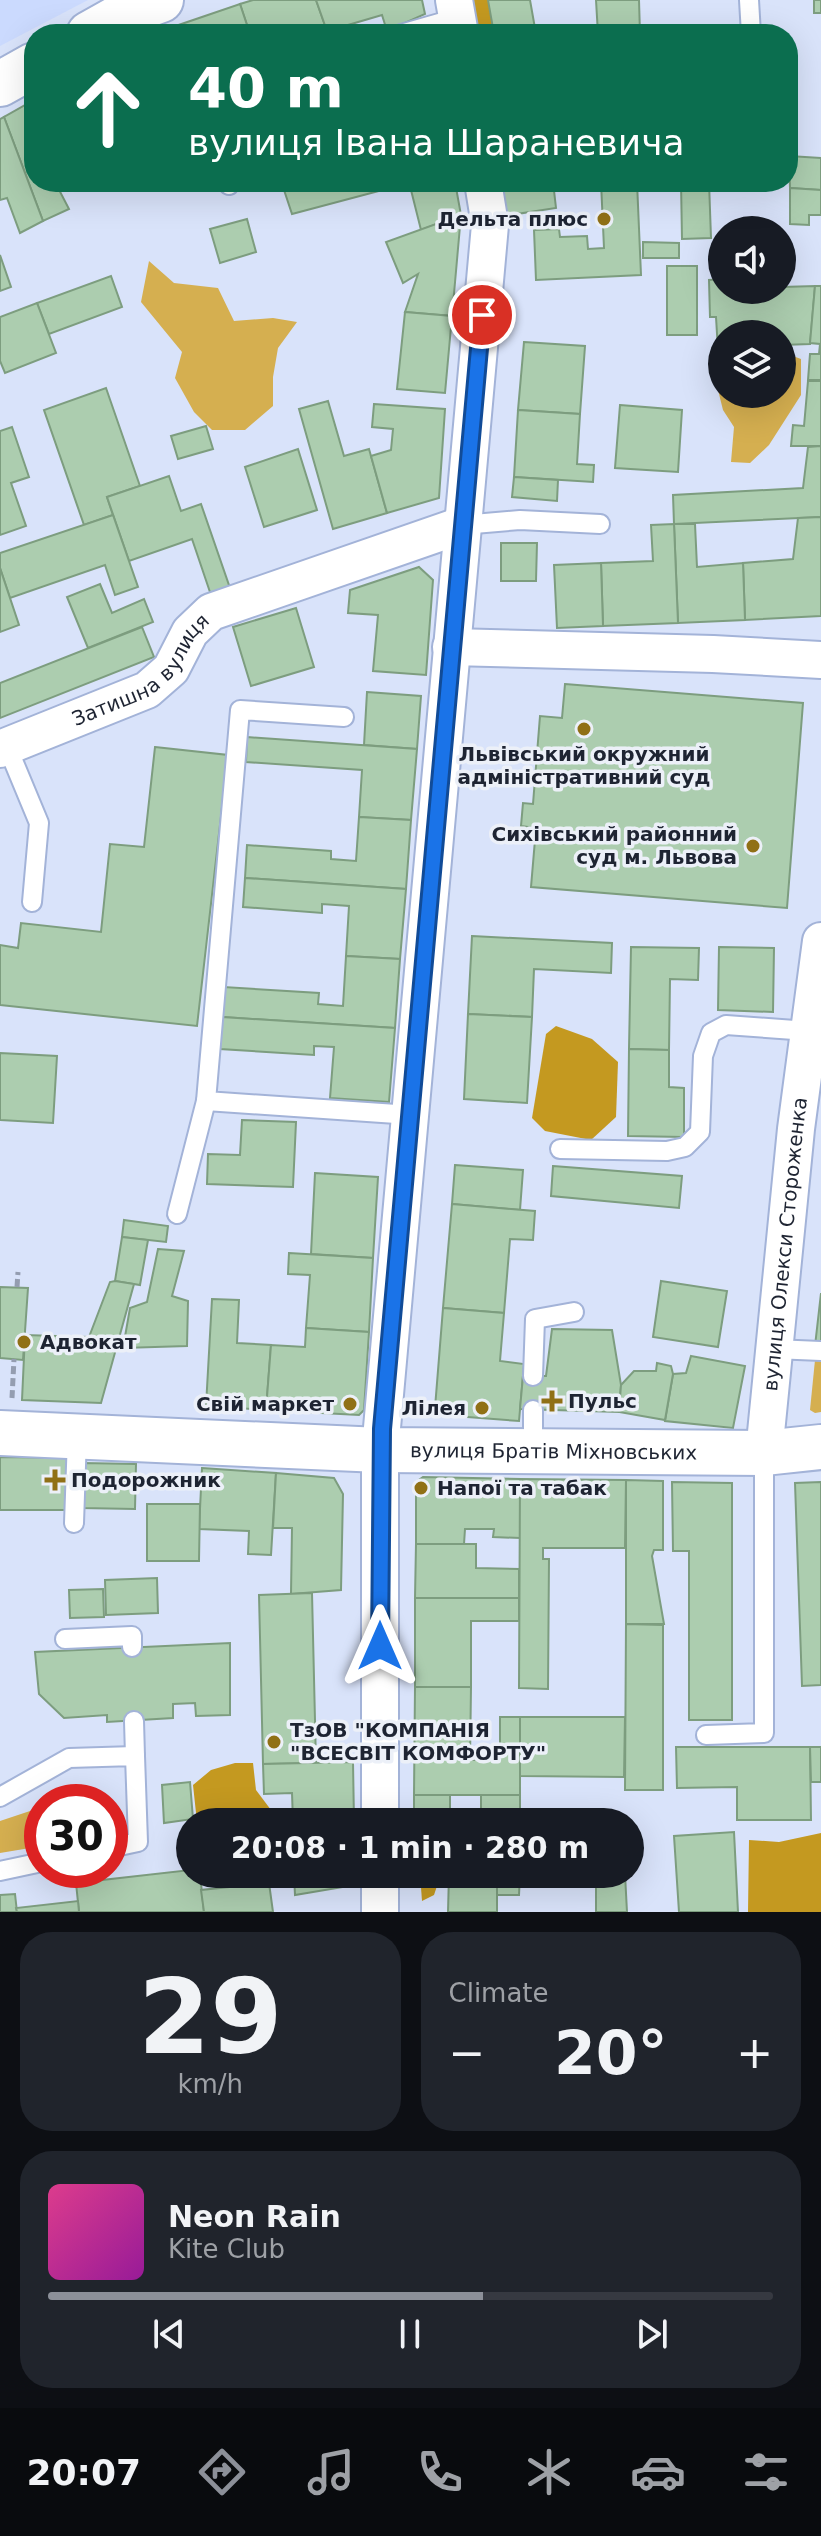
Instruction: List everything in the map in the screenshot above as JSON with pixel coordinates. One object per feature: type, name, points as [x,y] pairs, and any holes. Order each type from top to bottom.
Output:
[{"type":"street","points":[[107,24],[157,1]]},
{"type":"street","points":[[0,84],[24,71]]},
{"type":"street","points":[[380,1808],[380,1450],[490,225],[485,192]]},
{"type":"street","name":"Затишна вулиця","points":[[3,748],[147,690],[171,669],[190,632],[211,612],[462,525]]},
{"type":"street","points":[[451,647],[821,660]]},
{"type":"street","name":"вулиця Олекси Стороженка","points":[[764,1453],[808,1031],[820,950]]},
{"type":"street","name":"вулиця Братів Міхновських","points":[[5,1422],[77,1437],[380,1450],[533,1430],[764,1453],[821,1447]]},
{"type":"street","points":[[380,1888],[380,1912]]},
{"type":"lane","points":[[749,0],[750,24]]},
{"type":"lane","points":[[434,24],[457,17]]},
{"type":"lane","points":[[462,525],[520,520],[600,524]]},
{"type":"lane","points":[[177,1214],[206,1101],[240,710],[344,717]]},
{"type":"lane","points":[[3,748],[39,823],[32,902]]},
{"type":"lane","points":[[560,1149],[667,1151],[685,1147],[700,1132],[703,1056],[711,1033],[726,1025],[808,1031]]},
{"type":"lane","points":[[206,1101],[411,1115]]},
{"type":"lane","points":[[533,1376],[535,1319],[574,1312]]},
{"type":"lane","points":[[774,1349],[821,1351]]},
{"type":"lane","points":[[74,1523],[77,1437]]},
{"type":"lane","points":[[706,1735],[764,1733],[764,1453]]},
{"type":"lane","points":[[65,1639],[132,1636],[132,1647]]},
{"type":"lane","points":[[128,1844],[138,1842],[134,1721]]},
{"type":"lane","points":[[0,1797],[69,1758],[135,1756]]},
{"type":"lane","points":[[0,1871],[24,1866]]},
{"type":"path","points":[[17,1287],[18,1272]]},
{"type":"path","points":[[5,1422],[14,1359]]},
{"type":"shaded area","points":[[0,0],[88,0],[42,24],[24,24],[24,33],[0,46]]},
{"type":"shaded area","points":[[451,0],[492,0],[496,24],[454,24]]},
{"type":"shaded area","points":[[149,261],[174,283],[218,288],[234,321],[273,318],[297,322],[278,348],[273,377],[273,406],[245,430],[212,430],[194,412],[175,378],[182,352],[141,302]]},
{"type":"shaded area","points":[[796,357],[801,359],[801,395],[796,403]]},
{"type":"shaded area","points":[[793,408],[769,445],[750,463],[731,462],[734,427],[723,410]]},
{"type":"shaded area","points":[[556,1026],[592,1039],[618,1062],[616,1117],[591,1140],[545,1131],[532,1118],[546,1034]]},
{"type":"shaded area","points":[[821,1359],[821,1412],[815,1413],[810,1410],[815,1360]]},
{"type":"shaded area","points":[[235,1763],[253,1763],[256,1790],[270,1808],[195,1808],[193,1785],[211,1770]]},
{"type":"shaded area","points":[[24,1813],[24,1849],[0,1853],[0,1821]]},
{"type":"shaded area","points":[[821,1833],[821,1912],[748,1912],[749,1840],[779,1842]]},
{"type":"shaded area","points":[[421,1888],[436,1888],[434,1895],[422,1901]]},
{"type":"building","points":[[253,0],[316,0],[324,24],[247,24],[240,4]]},
{"type":"building","points":[[316,0],[422,0],[425,14],[403,24],[385,24],[382,15],[351,24],[324,24]]},
{"type":"building","points":[[488,0],[530,0],[534,24],[492,24]]},
{"type":"building","points":[[596,0],[639,0],[640,24],[597,24]]},
{"type":"building","points":[[814,0],[821,0],[821,13],[814,13]]},
{"type":"building","points":[[240,4],[247,24],[181,24]]},
{"type":"building","points":[[24,106],[24,170],[4,117]]},
{"type":"building","points":[[4,117],[24,170],[24,192],[32,192],[43,221],[20,233],[7,198],[0,200],[0,119]]},
{"type":"building","points":[[798,157],[821,158],[821,190],[798,189]]},
{"type":"building","points":[[798,189],[821,190],[821,215],[809,215],[809,225],[796,224],[796,216],[790,216],[790,192],[798,192]]},
{"type":"building","points":[[32,192],[60,192],[69,209],[43,221]]},
{"type":"building","points":[[285,192],[375,192],[292,214]]},
{"type":"building","points":[[412,192],[457,192],[461,215],[421,230]]},
{"type":"building","points":[[500,192],[554,192],[556,208],[504,216]]},
{"type":"building","points":[[601,192],[637,192],[641,275],[536,280],[534,230],[559,229],[560,237],[587,236],[588,249],[604,248]]},
{"type":"building","points":[[681,192],[709,192],[708,238],[682,239]]},
{"type":"building","points":[[461,215],[452,316],[405,312],[418,274],[403,283],[386,242]]},
{"type":"building","points":[[247,219],[256,252],[220,263],[210,229]]},
{"type":"building","points":[[643,242],[679,243],[679,258],[643,258]]},
{"type":"building","points":[[0,255],[11,287],[0,291]]},
{"type":"building","points":[[667,266],[697,266],[697,335],[667,335]]},
{"type":"building","points":[[111,276],[122,307],[49,334],[37,303]]},
{"type":"building","points":[[815,286],[810,344],[796,344],[796,320],[716,320],[716,317],[710,317],[710,304],[796,304],[796,287]]},
{"type":"building","points":[[815,286],[821,286],[821,380],[808,380],[810,354],[819,354],[820,344],[810,343]]},
{"type":"building","points":[[37,303],[56,353],[5,373],[0,361],[0,317]]},
{"type":"building","points":[[405,312],[452,316],[445,393],[397,389]]},
{"type":"building","points":[[524,342],[585,346],[580,414],[518,410]]},
{"type":"building","points":[[808,381],[821,381],[821,446],[791,446],[793,425],[804,426]]},
{"type":"building","points":[[106,388],[140,486],[107,497],[113,515],[84,525],[44,410]]},
{"type":"building","points":[[328,401],[344,456],[369,449],[387,513],[333,529],[299,409]]},
{"type":"building","points":[[374,404],[445,409],[439,498],[387,513],[371,456],[391,450],[393,429],[372,427]]},
{"type":"building","points":[[620,405],[682,410],[678,472],[615,468]]},
{"type":"building","points":[[518,410],[580,414],[577,464],[594,465],[593,482],[514,477]]},
{"type":"building","points":[[206,426],[213,449],[178,459],[171,436]]},
{"type":"building","points":[[12,427],[29,477],[11,483],[26,526],[0,535],[0,431]]},
{"type":"building","points":[[821,446],[821,517],[674,524],[673,495],[803,488],[808,447]]},
{"type":"building","points":[[298,449],[317,510],[264,527],[245,467]]},
{"type":"building","points":[[169,476],[181,511],[201,504],[231,591],[212,598],[192,539],[129,561],[107,497]]},
{"type":"building","points":[[514,477],[558,480],[557,501],[512,497]]},
{"type":"building","points":[[113,515],[138,587],[115,595],[105,565],[10,598],[0,568],[0,553]]},
{"type":"building","points":[[821,517],[821,616],[745,620],[743,563],[793,559],[798,518]]},
{"type":"building","points":[[674,524],[695,524],[697,567],[743,563],[745,620],[678,623]]},
{"type":"building","points":[[674,524],[678,623],[603,626],[601,563],[653,561],[651,525]]},
{"type":"building","points":[[501,543],[537,543],[536,581],[501,581]]},
{"type":"building","points":[[601,563],[603,626],[557,628],[554,565]]},
{"type":"building","points":[[419,567],[433,580],[426,675],[373,671],[378,615],[348,613],[350,590]]},
{"type":"building","points":[[0,568],[19,625],[0,632]]},
{"type":"building","points":[[100,584],[112,613],[144,599],[153,622],[88,648],[67,597]]},
{"type":"building","points":[[296,608],[314,667],[251,686],[233,627]]},
{"type":"building","points":[[142,627],[154,657],[0,718],[0,683]]},
{"type":"building","points":[[565,684],[803,703],[787,908],[531,887],[536,828],[521,826],[523,803],[533,804],[540,716],[562,718]]},
{"type":"building","points":[[367,692],[421,696],[417,749],[364,745]]},
{"type":"building","points":[[247,737],[417,749],[411,820],[359,817],[362,770],[246,762]]},
{"type":"building","points":[[155,747],[228,755],[197,1026],[0,1005],[0,945],[18,948],[21,923],[101,932],[110,844],[144,847]]},
{"type":"building","points":[[359,817],[411,820],[406,889],[245,878],[247,845],[331,851],[331,859],[356,861]]},
{"type":"building","points":[[245,878],[406,889],[400,959],[346,956],[349,906],[322,904],[322,913],[243,907]]},
{"type":"building","points":[[472,936],[612,943],[611,973],[534,969],[532,1017],[468,1014]]},
{"type":"building","points":[[631,947],[699,948],[698,980],[670,979],[669,1050],[629,1049]]},
{"type":"building","points":[[719,947],[774,948],[773,1012],[718,1010]]},
{"type":"building","points":[[346,956],[400,959],[395,1028],[222,1017],[224,987],[319,993],[318,1004],[343,1006]]},
{"type":"building","points":[[468,1014],[532,1017],[527,1103],[464,1099]]},
{"type":"building","points":[[222,1017],[395,1028],[389,1102],[330,1098],[334,1047],[314,1046],[314,1055],[220,1049]]},
{"type":"building","points":[[629,1049],[669,1050],[669,1087],[684,1088],[684,1137],[628,1136]]},
{"type":"building","points":[[0,1053],[57,1056],[53,1123],[0,1120]]},
{"type":"building","points":[[242,1120],[296,1122],[293,1187],[207,1184],[208,1154],[240,1155]]},
{"type":"building","points":[[455,1165],[523,1170],[520,1210],[452,1204]]},
{"type":"building","points":[[553,1166],[682,1176],[679,1208],[551,1196]]},
{"type":"building","points":[[315,1173],[378,1177],[373,1258],[311,1254]]},
{"type":"building","points":[[452,1204],[535,1211],[533,1240],[510,1239],[504,1313],[443,1308]]},
{"type":"building","points":[[124,1220],[168,1226],[166,1242],[122,1237]]},
{"type":"building","points":[[122,1237],[148,1240],[140,1285],[115,1281]]},
{"type":"building","points":[[158,1249],[184,1251],[172,1296],[188,1301],[187,1346],[123,1348],[130,1308],[147,1302]]},
{"type":"building","points":[[289,1253],[373,1258],[369,1332],[306,1328],[310,1275],[288,1274]]},
{"type":"building","points":[[661,1281],[727,1291],[718,1347],[653,1337]]},
{"type":"building","points":[[110,1282],[134,1284],[101,1403],[22,1400],[25,1335],[89,1337]]},
{"type":"building","points":[[0,1287],[28,1288],[23,1360],[0,1358]]},
{"type":"building","points":[[821,1293],[821,1344],[815,1346]]},
{"type":"building","points":[[212,1299],[239,1300],[237,1343],[271,1345],[266,1410],[206,1406]]},
{"type":"building","points":[[443,1308],[504,1313],[500,1361],[524,1364],[519,1421],[441,1415],[435,1408]]},
{"type":"building","points":[[306,1328],[369,1332],[364,1410],[359,1415],[266,1410],[271,1345],[305,1347]]},
{"type":"building","points":[[552,1329],[612,1330],[621,1385],[619,1412],[520,1409],[523,1376],[546,1376]]},
{"type":"building","points":[[691,1356],[745,1366],[733,1428],[665,1421],[673,1374],[686,1373]]},
{"type":"building","points":[[657,1363],[671,1366],[673,1374],[665,1420],[619,1412],[621,1385],[634,1371],[656,1371]]},
{"type":"building","points":[[0,1457],[71,1458],[68,1510],[0,1510]]},
{"type":"building","points":[[82,1463],[136,1464],[135,1509],[81,1508]]},
{"type":"building","points":[[202,1468],[276,1473],[271,1555],[248,1554],[249,1531],[199,1529]]},
{"type":"building","points":[[276,1473],[334,1478],[343,1494],[341,1590],[291,1594],[292,1528],[273,1528]]},
{"type":"building","points":[[423,1477],[520,1479],[520,1538],[493,1537],[494,1529],[465,1529],[464,1544],[416,1544],[416,1482]]},
{"type":"building","points":[[520,1479],[626,1480],[625,1548],[543,1548],[543,1559],[549,1559],[548,1689],[519,1688]]},
{"type":"building","points":[[626,1480],[663,1481],[663,1550],[654,1550],[652,1556],[664,1624],[626,1624]]},
{"type":"building","points":[[672,1482],[732,1483],[732,1720],[689,1720],[689,1551],[673,1551]]},
{"type":"building","points":[[821,1482],[821,1685],[802,1686],[795,1483]]},
{"type":"building","points":[[147,1504],[200,1504],[199,1561],[147,1561]]},
{"type":"building","points":[[416,1544],[476,1544],[476,1568],[519,1569],[519,1598],[415,1598]]},
{"type":"building","points":[[157,1578],[158,1613],[106,1615],[105,1580]]},
{"type":"building","points":[[103,1589],[104,1617],[70,1618],[69,1590]]},
{"type":"building","points":[[312,1593],[316,1763],[263,1764],[259,1595]]},
{"type":"building","points":[[415,1598],[519,1598],[519,1621],[471,1621],[471,1687],[415,1687]]},
{"type":"building","points":[[626,1624],[663,1625],[663,1790],[625,1790]]},
{"type":"building","points":[[230,1643],[230,1715],[196,1716],[195,1703],[173,1704],[173,1718],[107,1722],[107,1715],[64,1718],[39,1694],[35,1652]]},
{"type":"building","points":[[415,1687],[471,1687],[470,1760],[500,1760],[500,1717],[520,1717],[520,1795],[414,1795]]},
{"type":"building","points":[[520,1717],[625,1717],[624,1777],[520,1776]]},
{"type":"building","points":[[676,1747],[810,1747],[811,1820],[737,1820],[737,1787],[677,1788]]},
{"type":"building","points":[[810,1747],[821,1747],[821,1782],[811,1782]]},
{"type":"building","points":[[353,1762],[354,1808],[293,1808],[292,1793],[264,1794],[263,1764]]},
{"type":"building","points":[[190,1782],[192,1808],[176,1808],[176,1821],[164,1823],[162,1785]]},
{"type":"building","points":[[414,1795],[450,1795],[450,1808],[414,1808]]},
{"type":"building","points":[[481,1795],[520,1795],[520,1808],[481,1808]]},
{"type":"building","points":[[734,1832],[738,1912],[679,1912],[674,1836]]},
{"type":"building","points":[[176,1872],[176,1888],[201,1888],[204,1912],[79,1912],[77,1888],[128,1888],[128,1877]]},
{"type":"building","points":[[270,1888],[273,1912],[204,1912],[201,1890]]},
{"type":"building","points":[[295,1888],[337,1888],[295,1895]]},
{"type":"building","points":[[449,1888],[497,1888],[497,1912],[448,1912]]},
{"type":"building","points":[[497,1888],[519,1888],[519,1895],[497,1895]]},
{"type":"building","points":[[596,1888],[626,1888],[627,1912],[596,1912]]},
{"type":"building","points":[[15,1894],[17,1912],[0,1912],[0,1895]]},
{"type":"building","points":[[78,1901],[79,1912],[17,1912],[16,1908]]},
{"type":"place","name":"Дельта плюс","points":[[604,219]]},
{"type":"place","name":"Львівський окружний адміністративний суд","points":[[584,729]]},
{"type":"place","name":"Сихівський районний суд м. Львова","points":[[753,846]]},
{"type":"place","name":"Адвокат","points":[[24,1342]]},
{"type":"place","name":"Пульс","points":[[552,1401]]},
{"type":"place","name":"Свій маркет","points":[[350,1404]]},
{"type":"place","name":"Лілея","points":[[482,1408]]},
{"type":"place","name":"Подорожник","points":[[55,1480]]},
{"type":"place","name":"Напої та табак","points":[[421,1488]]},
{"type":"place","name":"ТзОВ \"КОМПАНІЯ \"ВСЕСВІТ КОМФОРТУ\"","points":[[274,1742]]},
{"type":"route","points":[[380,1646],[382,1429],[482,315]]}]
